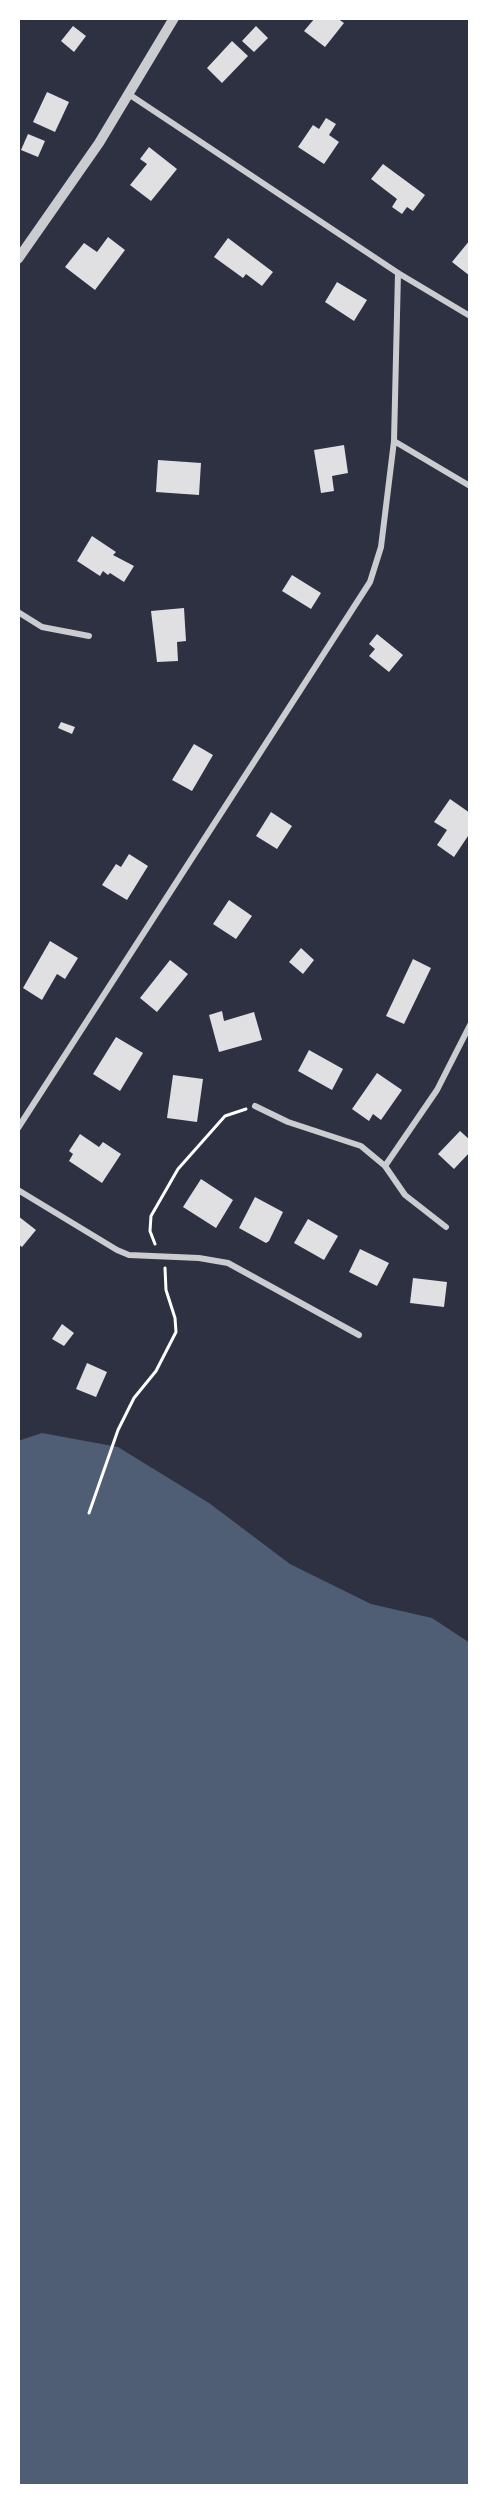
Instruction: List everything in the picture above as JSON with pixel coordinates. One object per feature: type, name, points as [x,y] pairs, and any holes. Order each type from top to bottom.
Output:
[{"type":"street","points":[[18,259],[99,143],[130,95],[174,18]]},
{"type":"street","points":[[130,95],[398,273],[470,316]]},
{"type":"street","points":[[18,1128],[370,582],[381,547],[394,441],[398,273]]},
{"type":"street","points":[[394,441],[470,486]]},
{"type":"street","points":[[18,612],[42,627],[89,636]]},
{"type":"street","points":[[385,1166],[437,1090],[470,1025]]},
{"type":"street","points":[[255,1106],[288,1122],[362,1146],[385,1166],[405,1195],[446,1227]]},
{"type":"street","points":[[18,1190],[117,1250],[129,1255],[199,1258],[228,1263],[359,1335]]},
{"type":"path","points":[[89,1513],[117,1439]]},
{"type":"water","points":[[42,1433],[118,1447],[209,1503],[290,1564],[371,1604],[432,1618],[470,1643],[470,2486],[18,2486],[18,1441]]},
{"type":"building","points":[[315,18],[337,18],[344,23],[325,47],[304,31]]},
{"type":"building","points":[[73,26],[86,36],[74,52],[61,41]]},
{"type":"building","points":[[256,26],[268,38],[254,52],[242,41]]},
{"type":"building","points":[[232,41],[248,56],[222,83],[207,68]]},
{"type":"building","points":[[47,92],[69,102],[55,132],[33,122]]},
{"type":"building","points":[[326,118],[336,124],[329,135],[339,142],[324,164],[298,147],[313,125],[319,129]]},
{"type":"building","points":[[28,134],[45,141],[38,157],[21,150]]},
{"type":"building","points":[[149,147],[177,169],[151,201],[130,185],[147,164],[140,159]]},
{"type":"building","points":[[383,164],[425,195],[413,211],[407,207],[402,214],[392,207],[397,199],[371,179]]},
{"type":"building","points":[[108,237],[125,250],[95,290],[65,267],[84,243],[97,252]]},
{"type":"building","points":[[228,238],[273,272],[262,286],[246,274],[243,278],[214,257]]},
{"type":"building","points":[[470,240],[470,276],[452,262]]},
{"type":"building","points":[[337,282],[367,300],[354,321],[325,302]]},
{"type":"building","points":[[344,445],[348,473],[332,476],[334,491],[321,493],[314,450]]},
{"type":"building","points":[[158,460],[201,463],[199,495],[156,492]]},
{"type":"building","points":[[92,536],[116,552],[113,555],[134,566],[124,582],[103,571],[100,576],[77,561]]},
{"type":"building","points":[[292,575],[321,593],[311,609],[282,591]]},
{"type":"building","points":[[184,608],[186,641],[177,642],[178,661],[157,662],[151,611]]},
{"type":"building","points":[[377,634],[403,655],[389,672],[369,656],[375,649],[369,644]]},
{"type":"building","points":[[61,722],[75,727],[72,734],[58,728]]},
{"type":"building","points":[[194,744],[213,755],[192,791],[172,780]]},
{"type":"building","points":[[450,799],[470,813],[470,833],[454,857],[437,845],[447,830],[434,822]]},
{"type":"building","points":[[271,812],[292,826],[277,849],[256,836]]},
{"type":"building","points":[[129,854],[148,866],[127,900],[102,885],[116,864],[121,867]]},
{"type":"building","points":[[229,900],[252,916],[236,939],[213,924]]},
{"type":"building","points":[[50,941],[78,958],[65,979],[57,974],[42,1000],[23,988]]},
{"type":"building","points":[[301,948],[314,960],[303,974],[289,962]]},
{"type":"building","points":[[413,959],[431,968],[404,1024],[386,1016]]},
{"type":"building","points":[[170,960],[188,974],[157,1012],[140,998]]},
{"type":"building","points":[[222,1011],[224,1021],[254,1012],[262,1040],[219,1052],[209,1015]]},
{"type":"building","points":[[116,1037],[143,1053],[120,1091],[93,1074]]},
{"type":"building","points":[[309,1050],[343,1069],[332,1090],[298,1071]]},
{"type":"building","points":[[377,1073],[402,1090],[381,1120],[373,1114],[369,1121],[352,1109]]},
{"type":"building","points":[[173,1075],[203,1079],[197,1122],[167,1118]]},
{"type":"building","points":[[460,1131],[470,1140],[470,1152],[454,1169],[438,1154]]},
{"type":"building","points":[[80,1134],[99,1147],[103,1142],[121,1154],[102,1183],[69,1161],[73,1154],[69,1151]]},
{"type":"building","points":[[201,1179],[233,1200],[216,1228],[183,1207]]},
{"type":"building","points":[[255,1197],[283,1212],[266,1243],[239,1228]]},
{"type":"building","points":[[18,1216],[36,1230],[22,1247],[18,1244]]},
{"type":"building","points":[[308,1219],[338,1236],[324,1260],[294,1243]]},
{"type":"building","points":[[360,1249],[389,1263],[377,1286],[349,1272]]},
{"type":"building","points":[[413,1278],[447,1282],[444,1307],[410,1303]]},
{"type":"building","points":[[62,1324],[74,1333],[64,1346],[52,1339]]},
{"type":"building","points":[[87,1363],[107,1372],[96,1397],[76,1389]]}]
